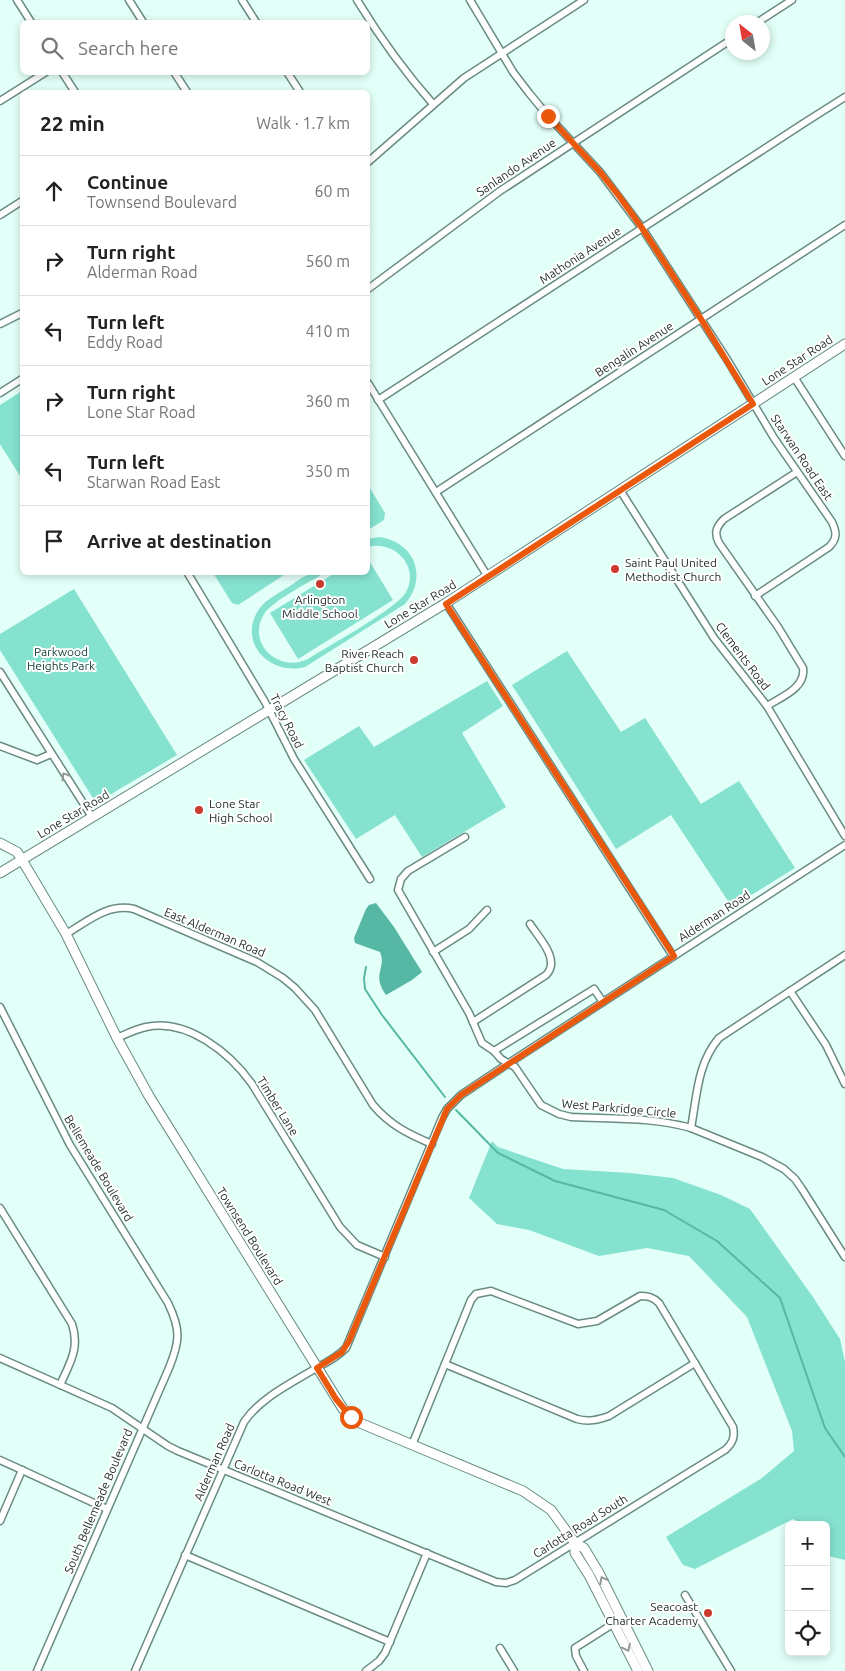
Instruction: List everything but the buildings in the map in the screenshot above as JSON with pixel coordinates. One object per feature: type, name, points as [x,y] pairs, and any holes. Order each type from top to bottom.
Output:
[{"type":"street","points":[[17,0],[30,20]]},
{"type":"street","points":[[129,0],[142,20]]},
{"type":"street","points":[[242,0],[255,20]]},
{"type":"street","points":[[357,0],[369,20]]},
{"type":"street","name":"Starwan Road East","points":[[470,0],[513,72],[529,93],[600,172],[642,228],[753,404],[832,522],[836,538],[829,548],[755,596]]},
{"type":"street","points":[[370,160],[464,78],[584,0]]},
{"type":"street","points":[[769,15],[792,0]]},
{"type":"street","points":[[370,21],[384,44],[433,104]]},
{"type":"street","name":"Sanlando Avenue","points":[[370,287],[466,215],[725,44]]},
{"type":"street","points":[[0,101],[41,75]]},
{"type":"street","points":[[64,75],[74,90]]},
{"type":"street","points":[[176,75],[185,90]]},
{"type":"street","points":[[289,75],[299,90]]},
{"type":"street","name":"Mathonia Avenue","points":[[378,400],[845,97]]},
{"type":"street","points":[[0,215],[20,202]]},
{"type":"street","name":"Bengalin Avenue","points":[[436,492],[845,225]]},
{"type":"street","points":[[0,324],[20,315]]},
{"type":"street","name":"Lone Star Road","points":[[0,873],[446,604],[753,404],[844,348]]},
{"type":"street","points":[[794,378],[845,456]]},
{"type":"street","points":[[0,393],[20,379]]},
{"type":"street","points":[[370,386],[488,577]]},
{"type":"street","points":[[767,706],[796,688],[802,681],[804,675],[800,661],[719,543],[716,531],[718,525],[724,519],[797,472]]},
{"type":"street","name":"Clements Road","points":[[620,490],[714,638],[767,706],[845,836]]},
{"type":"street","name":"Tracy Road","points":[[189,575],[269,710],[294,759],[370,879]]},
{"type":"street","points":[[446,604],[674,956]]},
{"type":"street","points":[[0,672],[92,817]]},
{"type":"street","points":[[0,746],[37,760],[51,754]]},
{"type":"street","name":"West Parkridge Circle","points":[[465,837],[408,872],[399,883],[398,890],[473,1022],[482,1043],[515,1067],[541,1104],[559,1114],[571,1117],[664,1122],[691,1128],[762,1157],[784,1169],[802,1189],[845,1257]]},
{"type":"street","name":"Townsend Boulevard","points":[[0,842],[17,852],[22,860],[66,934],[117,1038],[149,1096],[336,1399],[351,1417],[371,1428],[523,1491],[551,1510],[575,1543],[584,1548],[622,1617],[648,1671]]},
{"type":"street","name":"Alderman Road","points":[[135,1671],[241,1428],[251,1412],[265,1400],[346,1348],[445,1114],[454,1101],[845,845]]},
{"type":"street","name":"East Alderman Road","points":[[66,934],[108,909],[126,907],[258,962],[296,988],[315,1010],[373,1105],[382,1116],[392,1125],[408,1134],[432,1144]]},
{"type":"street","points":[[433,952],[470,929],[487,910]]},
{"type":"street","points":[[473,1022],[551,971],[552,958],[530,924]]},
{"type":"street","points":[[691,1128],[702,1068],[711,1048],[728,1032],[845,955]]},
{"type":"street","points":[[496,1053],[594,989],[603,1002]]},
{"type":"street","points":[[790,991],[826,1045],[845,1084]]},
{"type":"street","name":"Bellemeade Boulevard","points":[[0,1008],[70,1145],[168,1303],[177,1323],[178,1338]]},
{"type":"street","name":"Timber Lane","points":[[117,1038],[144,1027],[158,1025],[185,1031],[218,1048],[243,1072],[252,1084],[340,1227],[358,1245],[385,1257]]},
{"type":"street","points":[[0,1208],[72,1324],[76,1345],[60,1385]]},
{"type":"street","points":[[412,1445],[471,1300],[476,1294],[491,1291],[578,1324],[597,1321],[631,1300],[640,1296],[648,1296],[654,1298],[659,1303],[694,1363],[609,1416],[586,1421],[577,1419],[445,1364]]},
{"type":"street","name":"South Bellemeade Boulevard","points":[[36,1671],[177,1349],[178,1338]]},
{"type":"street","name":"Carlotta Road West","points":[[0,1358],[112,1408],[168,1446],[427,1553]]},
{"type":"street","name":"Carlotta Road South","points":[[427,1553],[496,1582],[515,1580],[725,1450],[734,1439],[733,1427],[694,1363]]},
{"type":"street","points":[[0,1460],[107,1509]]},
{"type":"street","points":[[0,1521],[22,1470]]},
{"type":"street","name":"Townsend Boulevard","points":[[575,1543],[575,1553],[589,1575],[638,1671]]},
{"type":"street","points":[[366,1671],[379,1662],[390,1642],[427,1553]]},
{"type":"street","points":[[185,1555],[390,1642]]},
{"type":"street","points":[[685,1595],[731,1671]]},
{"type":"street","points":[[584,1671],[576,1656],[575,1648],[622,1617]]},
{"type":"street","points":[[500,1648],[515,1671]]},
{"type":"green space","points":[[20,392],[20,476],[0,444],[0,405]]},
{"type":"green space","points":[[370,488],[385,513],[384,520],[370,529]]},
{"type":"green space","points":[[379,537],[391,540],[409,553],[414,562],[416,583],[412,594],[405,604],[305,667],[292,668],[280,666],[260,654],[254,644],[252,633],[253,621],[259,609],[269,599],[306,576],[322,575],[276,603],[264,614],[260,625],[259,636],[262,645],[268,653],[286,662],[308,659],[390,608],[400,599],[406,592],[409,582],[410,573],[407,564],[395,551],[387,547],[370,547],[370,539]]},
{"type":"green space","points":[[370,562],[393,600],[298,659],[270,613],[332,575],[370,575]]},
{"type":"green space","points":[[214,575],[284,575],[238,605],[232,603]]},
{"type":"green space","name":"Parkwood Heights Park","points":[[74,589],[177,755],[96,803],[0,650],[0,634]]},
{"type":"green space","points":[[567,651],[621,732],[645,718],[701,804],[739,781],[795,868],[732,907],[671,815],[616,849],[512,685]]},
{"type":"green space","points":[[487,681],[503,706],[462,733],[506,807],[422,857],[395,815],[356,839],[304,760],[359,726],[374,747]]},
{"type":"green space","points":[[492,1141],[498,1147],[563,1169],[673,1178],[721,1195],[750,1209],[813,1297],[840,1339],[845,1362],[845,1560],[830,1556],[830,1521],[796,1521],[793,1519],[785,1521],[785,1523],[695,1569],[683,1565],[666,1537],[762,1478],[794,1451],[792,1431],[747,1317],[689,1256],[647,1248],[599,1256],[529,1230],[497,1224],[469,1198]]},
{"type":"shaded area","points":[[376,903],[394,927],[422,972],[386,995],[379,976],[382,963],[380,952],[355,943],[354,938],[366,909],[369,905]]},
{"type":"waterway","points":[[366,967],[365,989],[382,1015],[445,1097]]},
{"type":"waterway","points":[[456,1110],[498,1153],[555,1181],[664,1210],[717,1241],[780,1298],[825,1428],[845,1457]]},
{"type":"place","name":"Saint Paul United Methodist Church","points":[[615,569]]},
{"type":"place","name":"Arlington Middle School","points":[[320,584]]},
{"type":"place","name":"River Reach Baptist Church","points":[[414,660]]},
{"type":"place","name":"Lone Star High School","points":[[199,810]]},
{"type":"place","name":"Seacoast Charter Academy","points":[[708,1613]]},
{"type":"route","points":[[351,1417],[336,1399],[317,1368],[346,1348],[447,1109],[461,1095],[674,956],[446,604],[753,404],[728,361],[642,228],[600,172],[548,116]]}]
